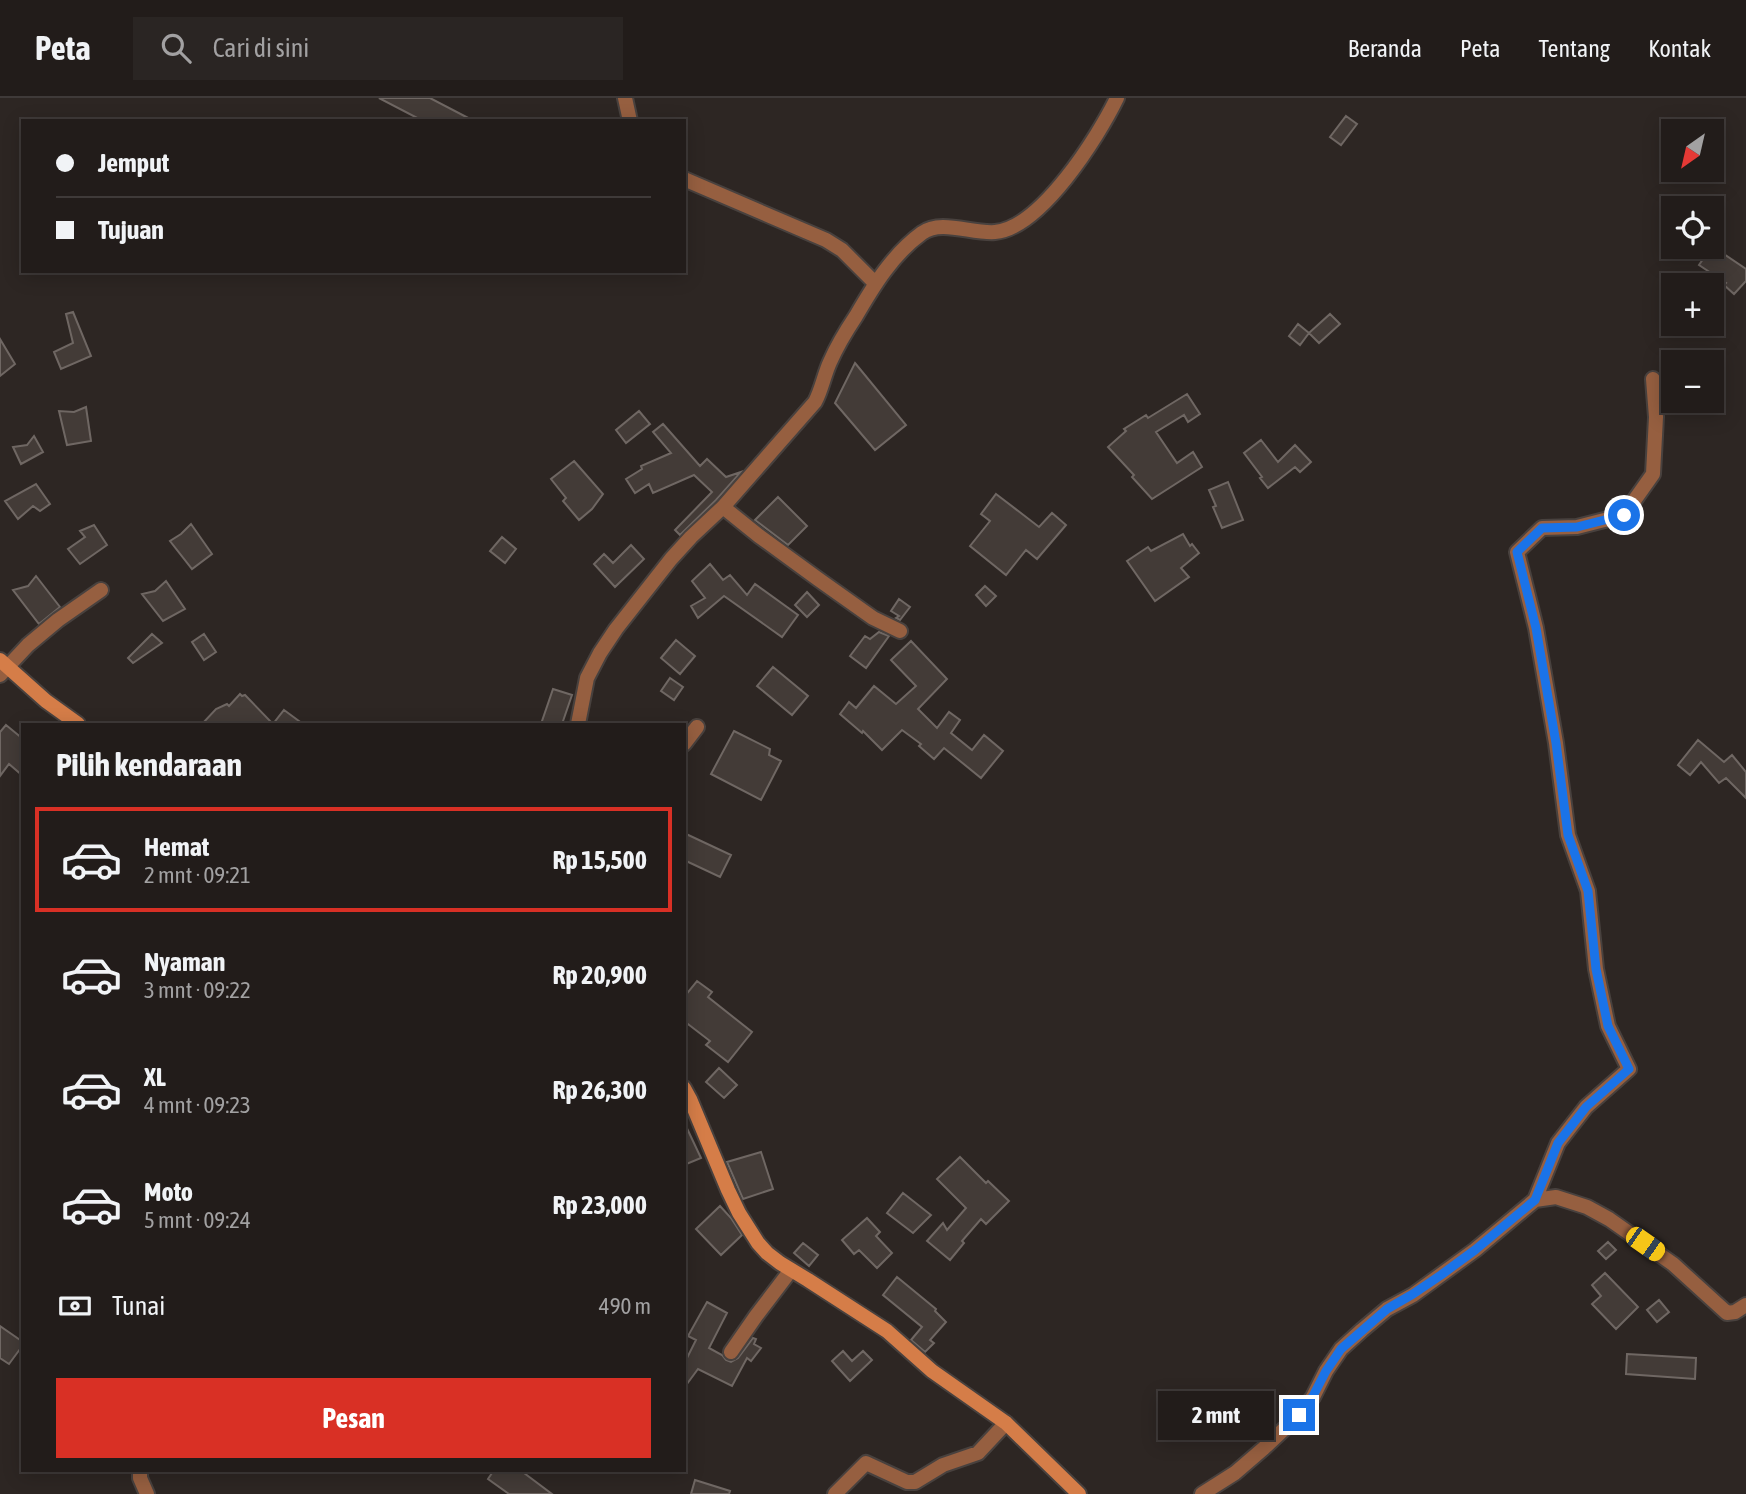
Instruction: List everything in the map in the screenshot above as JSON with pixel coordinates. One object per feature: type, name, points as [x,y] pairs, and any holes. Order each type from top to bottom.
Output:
[{"type":"main road","points":[[2,667],[77,723]]},
{"type":"main road","points":[[686,1092],[739,1213],[767,1253],[887,1331],[932,1371],[1006,1423],[1079,1494]]},
{"type":"street","points":[[625,98],[630,119]]},
{"type":"street","points":[[579,723],[587,678],[600,653],[671,559],[723,507],[815,402],[836,350],[875,283],[902,251],[929,228],[944,226],[997,232],[1021,222],[1043,206],[1095,139],[1117,98]]},
{"type":"street","points":[[686,180],[826,240],[842,250],[875,283]]},
{"type":"street","points":[[1202,1494],[1235,1473],[1299,1415],[1341,1349],[1355,1336],[1387,1309],[1475,1250],[1535,1200],[1558,1143],[1586,1107],[1629,1069],[1608,1026],[1596,969],[1588,891],[1568,835],[1539,640],[1517,552],[1542,528],[1577,527],[1624,515],[1653,474],[1656,417],[1653,379]]},
{"type":"street","points":[[723,507],[758,536],[873,618],[900,631]]},
{"type":"street","points":[[2,667],[58,620],[101,590]]},
{"type":"street","points":[[686,741],[697,727]]},
{"type":"street","points":[[1535,1200],[1556,1197],[1587,1207],[1626,1230],[1673,1264],[1727,1313],[1735,1312],[1746,1305]]},
{"type":"street","points":[[731,1352],[791,1270]]},
{"type":"street","points":[[835,1494],[866,1463],[907,1482],[915,1482],[943,1465],[978,1452],[1006,1423]]},
{"type":"street","points":[[140,1472],[147,1494]]},
{"type":"building","points":[[379,98],[430,98],[470,119],[419,119]]},
{"type":"building","points":[[1346,116],[1357,124],[1341,145],[1330,137]]},
{"type":"building","points":[[1724,254],[1746,269],[1746,281],[1734,294],[1724,285],[1724,273],[1711,273],[1699,265],[1703,259],[1724,259]]},
{"type":"building","points":[[73,312],[91,356],[61,369],[54,352],[73,343],[66,314]]},
{"type":"building","points":[[1330,314],[1340,324],[1319,343],[1309,333]]},
{"type":"building","points":[[1298,324],[1309,333],[1300,345],[1289,336]]},
{"type":"building","points":[[0,339],[15,364],[0,376]]},
{"type":"building","points":[[855,363],[906,425],[875,450],[835,403]]},
{"type":"building","points":[[1187,394],[1200,414],[1188,422],[1184,415],[1156,432],[1177,463],[1193,452],[1202,467],[1152,499],[1108,447],[1126,431],[1124,429]]},
{"type":"building","points":[[86,407],[91,441],[67,445],[59,411],[74,412]]},
{"type":"building","points":[[639,411],[650,424],[626,443],[616,430]]},
{"type":"building","points":[[663,424],[700,466],[707,459],[726,477],[741,472],[680,535],[675,530],[712,492],[694,475],[653,493],[649,484],[635,493],[626,479],[642,469],[641,466],[671,453],[653,432]]},
{"type":"building","points":[[34,436],[43,452],[21,464],[13,447],[27,445]]},
{"type":"building","points":[[1261,440],[1278,462],[1295,445],[1311,462],[1300,472],[1295,467],[1268,488],[1244,453]]},
{"type":"building","points":[[574,461],[603,494],[579,520],[563,501],[566,498],[551,479]]},
{"type":"building","points":[[1228,482],[1243,520],[1222,528],[1209,490]]},
{"type":"building","points":[[36,484],[50,504],[40,511],[33,506],[18,519],[5,501]]},
{"type":"building","points":[[996,494],[1039,527],[1052,513],[1066,525],[1037,559],[1026,550],[1006,575],[970,546],[990,521],[981,514]]},
{"type":"building","points":[[778,497],[807,526],[788,545],[755,520]]},
{"type":"building","points":[[191,524],[212,554],[192,569],[170,541]]},
{"type":"building","points":[[94,525],[107,545],[80,564],[68,549],[85,537],[80,531]]},
{"type":"building","points":[[1183,534],[1190,546],[1192,544],[1199,553],[1181,568],[1189,577],[1155,601],[1127,561],[1148,547],[1151,551]]},
{"type":"building","points":[[502,537],[516,549],[505,563],[490,551]]},
{"type":"building","points":[[631,545],[644,559],[615,587],[594,564],[604,554],[613,563]]},
{"type":"building","points":[[710,564],[723,580],[730,575],[747,595],[755,584],[798,615],[782,637],[724,596],[698,618],[691,606],[705,598],[692,581]]},
{"type":"building","points":[[36,576],[60,607],[39,624],[13,590],[28,586]]},
{"type":"building","points":[[166,581],[185,609],[163,621],[142,594],[155,591]]},
{"type":"building","points":[[985,586],[996,596],[986,606],[976,595]]},
{"type":"building","points":[[807,592],[819,605],[807,617],[795,605]]},
{"type":"building","points":[[899,599],[910,607],[900,620],[896,618],[899,616],[891,611]]},
{"type":"building","points":[[879,632],[889,636],[866,668],[850,656],[865,636],[870,639]]},
{"type":"building","points":[[152,634],[162,643],[133,663],[128,658]]},
{"type":"building","points":[[204,634],[216,652],[204,660],[192,642]]},
{"type":"building","points":[[676,640],[695,656],[680,674],[661,658]]},
{"type":"building","points":[[911,641],[947,679],[918,709],[937,728],[949,712],[960,720],[951,733],[972,750],[984,735],[1003,751],[981,778],[944,748],[934,759],[919,746],[921,744],[902,730],[882,750],[840,714],[849,702],[856,708],[874,686],[896,704],[916,686],[891,660]]},
{"type":"building","points":[[773,667],[808,696],[792,715],[757,686]]},
{"type":"building","points":[[670,678],[683,687],[674,700],[661,691]]},
{"type":"building","points":[[553,689],[572,695],[562,723],[541,723]]},
{"type":"building","points":[[240,694],[245,695],[272,723],[203,723],[216,709],[227,704],[229,706]]},
{"type":"building","points":[[284,710],[302,723],[274,723]]},
{"type":"building","points":[[6,725],[21,737],[21,774],[9,764],[0,776],[0,732]]},
{"type":"building","points":[[734,731],[770,749],[769,755],[781,761],[761,800],[711,774]]},
{"type":"building","points":[[1698,740],[1724,762],[1732,755],[1746,772],[1746,798],[1726,778],[1719,783],[1701,762],[1690,775],[1678,765]]},
{"type":"building","points":[[686,834],[731,855],[720,877],[686,861]]},
{"type":"building","points":[[697,981],[712,992],[708,997],[752,1032],[728,1062],[706,1045],[710,1041],[686,1023],[686,995]]},
{"type":"building","points":[[719,1068],[737,1085],[724,1098],[706,1082]]},
{"type":"building","points":[[686,1126],[701,1158],[686,1164]]},
{"type":"building","points":[[761,1152],[773,1189],[743,1199],[727,1162]]},
{"type":"building","points":[[960,1157],[1009,1201],[986,1224],[981,1219],[950,1260],[927,1241],[943,1223],[947,1230],[966,1208],[937,1179]]},
{"type":"building","points":[[903,1193],[931,1215],[913,1233],[887,1213]]},
{"type":"building","points":[[720,1206],[742,1235],[721,1255],[696,1229]]},
{"type":"building","points":[[867,1218],[880,1232],[876,1236],[892,1253],[877,1268],[859,1250],[854,1254],[842,1240]]},
{"type":"building","points":[[1608,1242],[1616,1250],[1606,1259],[1598,1251]]},
{"type":"building","points":[[803,1243],[818,1255],[809,1266],[794,1253]]},
{"type":"building","points":[[1605,1273],[1638,1307],[1616,1329],[1592,1304],[1601,1296],[1592,1285]]},
{"type":"building","points":[[897,1277],[936,1309],[946,1322],[930,1340],[934,1343],[925,1352],[911,1340],[922,1327],[883,1295]]},
{"type":"building","points":[[1659,1300],[1669,1312],[1657,1322],[1647,1310]]},
{"type":"building","points":[[707,1302],[727,1313],[709,1348],[731,1362],[738,1358],[753,1338],[756,1339],[754,1344],[761,1348],[751,1361],[747,1358],[732,1386],[698,1369],[686,1385],[686,1360],[696,1340],[688,1336]]},
{"type":"building","points":[[0,1326],[21,1341],[21,1348],[9,1364],[0,1358]]},
{"type":"building","points":[[843,1351],[852,1361],[863,1351],[872,1360],[850,1381],[832,1361]]},
{"type":"building","points":[[1627,1354],[1696,1358],[1695,1379],[1626,1374]]},
{"type":"building","points":[[493,1472],[523,1472],[552,1494],[509,1494],[488,1479]]},
{"type":"building","points":[[695,1480],[730,1491],[729,1494],[691,1494]]},
{"type":"route","points":[[1299,1415],[1341,1349],[1387,1309],[1475,1250],[1535,1200],[1558,1143],[1586,1107],[1629,1069],[1608,1026],[1596,969],[1588,891],[1568,835],[1556,743],[1536,628],[1517,552],[1542,528],[1577,527],[1624,515]]}]
